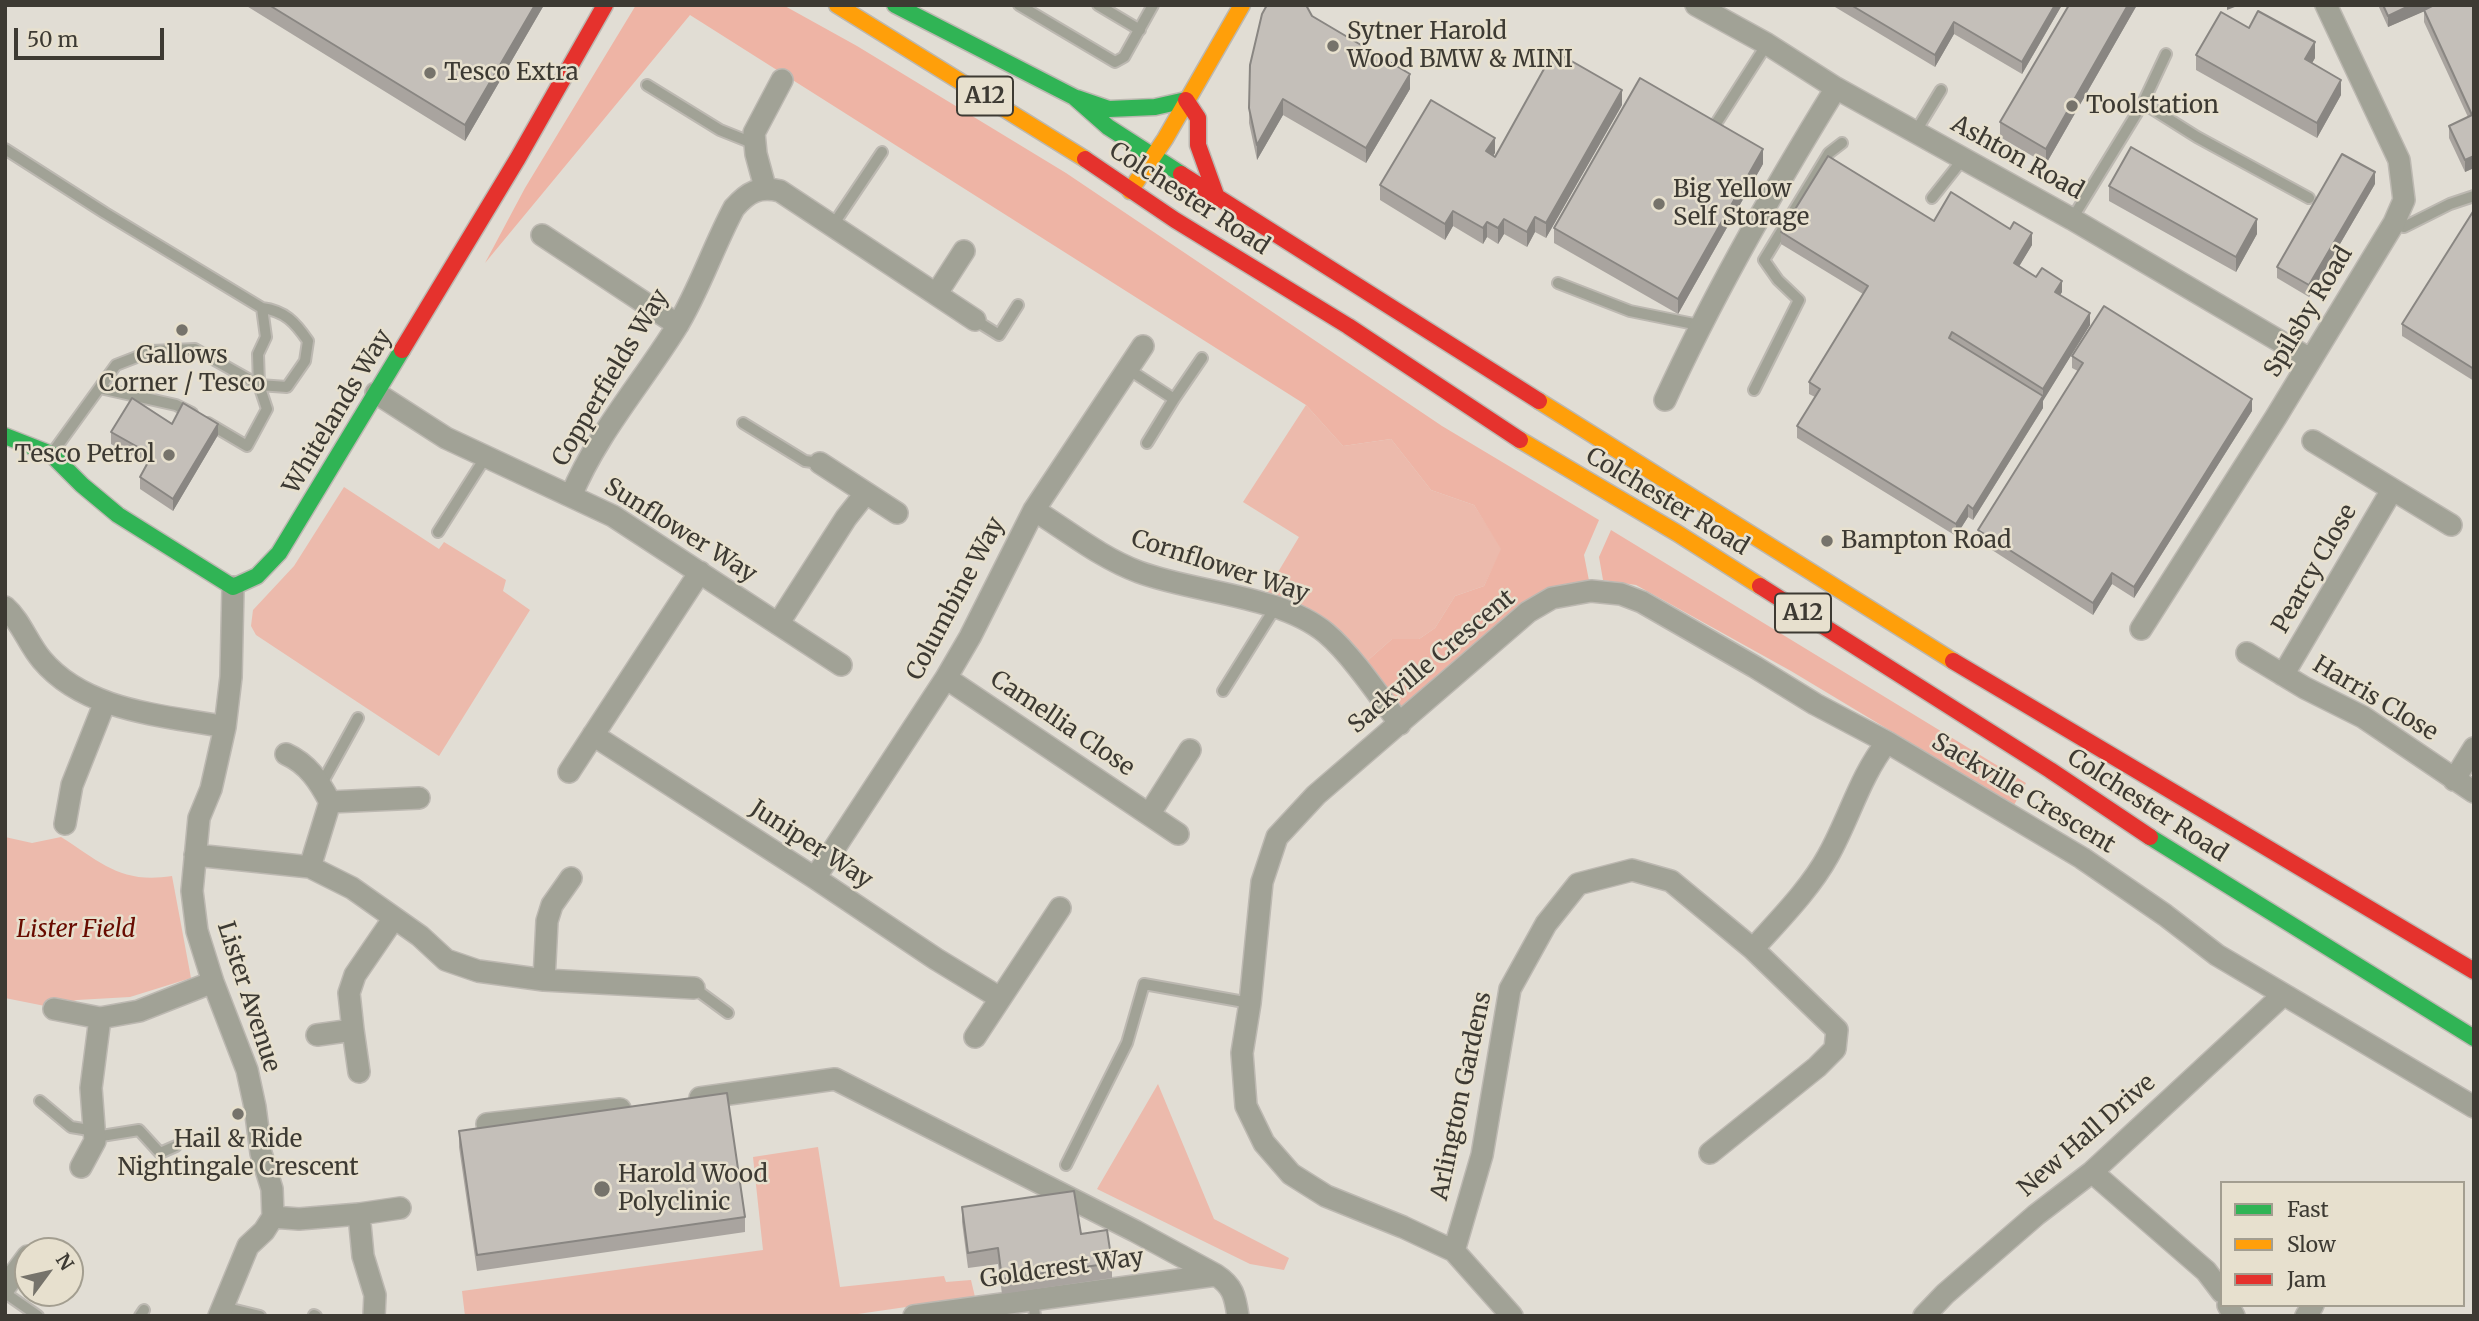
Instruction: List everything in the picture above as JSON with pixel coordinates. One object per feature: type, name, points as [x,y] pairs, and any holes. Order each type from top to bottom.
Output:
[{"type":"main road","name":"Whitelands Way","points":[[233,587],[253,581],[271,565],[531,136],[605,5]]},
{"type":"main road","name":"Colchester Road","points":[[837,5],[1348,326],[1541,454],[1678,533],[2050,770],[2180,857],[2474,1038]]},
{"type":"main road","name":"Colchester Road","points":[[895,5],[1074,97],[1108,127],[1780,555],[2474,971]]},
{"type":"main road","points":[[1130,191],[1242,5]]},
{"type":"main road","points":[[1074,97],[1109,109],[1155,107],[1186,100]]},
{"type":"main road","points":[[1186,100],[1198,118],[1198,145],[1216,195]]},
{"type":"main road","points":[[5,436],[51,454],[118,515],[233,587]]},
{"type":"street","name":"Ashton Road","points":[[1696,5],[1767,44],[1836,88],[2072,219],[2310,359]]},
{"type":"street","name":"Spilsby Road","points":[[2141,629],[2276,417],[2394,223],[2404,200],[2399,160],[2326,5]]},
{"type":"street","points":[[782,80],[754,133],[765,187],[780,191],[975,320]]},
{"type":"street","points":[[1665,400],[1699,325],[1779,181],[1836,88]]},
{"type":"street","name":"Copperfields Way","points":[[571,496],[581,472],[601,440],[678,325],[734,208],[744,197],[765,187]]},
{"type":"street","points":[[542,235],[678,325]]},
{"type":"street","points":[[937,293],[964,251]]},
{"type":"street","name":"Columbine Way","points":[[815,878],[946,678],[970,637],[1034,510],[1143,346]]},
{"type":"street","name":"Sunflower Way","points":[[376,393],[446,438],[613,516],[841,664]]},
{"type":"street","name":"Pearcy Close","points":[[2313,441],[2451,525]]},
{"type":"street","points":[[820,463],[897,513]]},
{"type":"street","name":"Pearcy Close","points":[[2283,675],[2392,490]]},
{"type":"street","points":[[778,624],[846,518],[865,494]]},
{"type":"street","name":"Cornflower Way","points":[[1034,510],[1116,562],[1140,572],[1275,608],[1326,633],[1358,669],[1400,724]]},
{"type":"street","points":[[569,772],[700,572]]},
{"type":"street","name":"Lister Avenue","points":[[233,587],[231,677],[225,727],[211,789],[198,818],[192,891],[197,931],[213,982],[247,1070],[261,1153],[272,1189],[273,1217]]},
{"type":"street","name":"Sackville Crescent","points":[[1454,1251],[1326,1196],[1291,1174],[1264,1143],[1246,1106],[1242,1053],[1250,1003],[1262,883],[1277,837],[1316,794],[1528,612],[1552,598],[1576,592],[1621,594],[1642,602],[1815,704],[1887,741],[2082,858],[2165,915],[2217,956],[2474,1107]]},
{"type":"street","points":[[5,607],[41,660],[84,693],[105,702],[225,727]]},
{"type":"street","name":"Harris Close","points":[[2247,653],[2283,675],[2363,716],[2474,792]]},
{"type":"street","name":"Camellia Close","points":[[946,678],[1178,834]]},
{"type":"street","points":[[65,824],[72,785],[105,702]]},
{"type":"street","name":"Juniper Way","points":[[593,735],[1000,998]]},
{"type":"street","points":[[1753,948],[1790,908],[1827,858],[1870,764],[1887,741]]},
{"type":"street","points":[[2454,779],[2474,748]]},
{"type":"street","points":[[1150,813],[1190,750]]},
{"type":"street","points":[[286,754],[299,760],[326,794],[419,798]]},
{"type":"street","points":[[310,867],[326,794]]},
{"type":"street","points":[[195,855],[310,867],[352,888],[421,936],[446,960],[478,971],[544,980],[694,988]]},
{"type":"street","name":"Arlington Gardens","points":[[1454,1251],[1482,1155],[1510,989],[1546,924],[1578,884],[1632,870],[1671,881],[1753,948],[1837,1030],[1835,1049],[1777,1101],[1710,1153]]},
{"type":"street","points":[[544,980],[547,921],[552,905],[571,878]]},
{"type":"street","points":[[975,1037],[1060,908]]},
{"type":"street","points":[[359,1072],[349,993],[355,975],[394,918]]},
{"type":"street","points":[[54,1009],[100,1018],[139,1011],[213,982]]},
{"type":"street","name":"New Hall Drive","points":[[1924,1316],[1945,1294],[2026,1224],[2092,1172],[2283,995]]},
{"type":"street","points":[[81,1167],[95,1141],[91,1088],[100,1018]]},
{"type":"street","points":[[317,1035],[353,1030]]},
{"type":"street","points":[[680,1101],[835,1079],[945,1143],[1135,1231],[1216,1275],[1227,1282],[1235,1293],[1238,1316]]},
{"type":"street","points":[[487,1124],[641,1106]]},
{"type":"street","points":[[2092,1172],[2206,1271],[2220,1289]]},
{"type":"street","points":[[221,1311],[248,1246],[273,1217],[299,1219],[400,1208]]},
{"type":"street","points":[[359,1213],[363,1256],[375,1295],[374,1316]]},
{"type":"street","points":[[1454,1251],[1512,1316]]},
{"type":"street","name":"Goldcrest Way","points":[[915,1316],[1034,1308],[1216,1275]]},
{"type":"lane","points":[[1018,5],[1115,62],[1124,57],[1153,5]]},
{"type":"lane","points":[[1098,5],[1140,30]]},
{"type":"lane","points":[[1717,122],[1767,44]]},
{"type":"lane","points":[[2072,219],[2143,103],[2166,54]]},
{"type":"lane","points":[[647,85],[720,130],[755,144]]},
{"type":"lane","points":[[1916,131],[1941,90]]},
{"type":"lane","points":[[2143,103],[2309,198]]},
{"type":"lane","points":[[1754,390],[1799,300],[1778,280],[1764,260],[1829,153],[1842,143]]},
{"type":"lane","points":[[5,149],[262,308],[277,310],[294,321],[308,341],[304,360],[287,387],[259,385],[195,349],[152,351],[116,365],[51,454]]},
{"type":"lane","points":[[833,225],[882,152]]},
{"type":"lane","points":[[1932,198],[1963,159]]},
{"type":"lane","points":[[2394,223],[2404,227],[2450,204],[2474,196]]},
{"type":"lane","points":[[1558,283],[1630,312],[1699,325]]},
{"type":"lane","points":[[975,320],[999,335],[1018,304]]},
{"type":"lane","points":[[100,388],[183,408],[247,446],[257,432],[267,409],[259,385],[258,354],[266,337],[262,308]]},
{"type":"lane","points":[[1147,443],[1202,358]]},
{"type":"lane","points":[[1128,369],[1174,399]]},
{"type":"lane","points":[[743,423],[805,461],[820,463]]},
{"type":"lane","points":[[438,533],[485,458]]},
{"type":"lane","points":[[1223,691],[1275,608]]},
{"type":"lane","points":[[326,794],[358,718]]},
{"type":"lane","points":[[1066,1164],[1126,1043],[1144,984],[1250,1003]]},
{"type":"lane","points":[[694,988],[729,1013]]},
{"type":"lane","points":[[40,1101],[71,1127],[95,1134],[139,1130],[160,1153],[176,1146]]},
{"type":"lane","points":[[5,1293],[38,1316]]},
{"type":"lane","points":[[221,1311],[260,1316]]},
{"type":"green space","points":[[1306,405],[1343,446],[1391,439],[1431,490],[1474,505],[1502,549],[1484,586],[1455,596],[1435,628],[1419,639],[1392,639],[1358,669],[1326,633],[1259,604],[1299,537],[1243,502]]},
{"type":"green space","points":[[344,487],[439,549],[444,542],[506,580],[503,591],[530,610],[439,756],[256,635],[251,626],[253,610],[294,566]]},
{"type":"green space","name":"Lister Field","points":[[5,837],[32,843],[61,837],[101,863],[125,874],[154,878],[172,876],[191,978],[130,997],[77,1000],[50,1007],[5,998]]},
{"type":"green space","points":[[1158,1084],[1214,1219],[1289,1258],[1284,1270],[1250,1264],[1097,1189]]},
{"type":"green space","points":[[818,1147],[840,1287],[944,1276],[946,1282],[971,1280],[975,1297],[844,1316],[465,1316],[462,1291],[763,1250],[753,1157]]},
{"type":"shaded area","points":[[636,5],[783,5],[857,46],[1066,173],[1442,426],[1599,520],[1584,555],[1591,591],[1552,598],[1400,724],[1358,669],[1392,639],[1419,639],[1435,628],[1455,596],[1484,586],[1501,549],[1474,505],[1431,490],[1391,439],[1343,446],[1306,405],[690,15],[485,263],[525,188]]},
{"type":"shaded area","points":[[1611,530],[2026,783],[2014,805],[1791,671],[1636,585],[1603,580],[1599,557]]},
{"type":"building","name":"Tesco Extra","points":[[269,5],[535,5],[465,125]]},
{"type":"building","points":[[1267,5],[1306,5],[1312,16],[1410,74],[1366,148],[1283,99],[1257,145],[1249,108],[1250,65],[1262,14]]},
{"type":"building","points":[[1851,5],[2055,5],[2022,62],[1954,22],[1935,55]]},
{"type":"building","points":[[2069,5],[2128,5],[2046,149],[2000,122]]},
{"type":"building","points":[[2383,5],[2411,5],[2388,16]]},
{"type":"building","points":[[2434,5],[2474,5],[2474,156],[2465,160],[2449,126],[2472,115],[2424,10]]},
{"type":"building","points":[[2258,11],[2315,42],[2305,59],[2341,80],[2317,123],[2196,55],[2221,12],[2249,28]]},
{"type":"building","points":[[1554,51],[1622,90],[1546,223],[1535,217],[1527,232],[1504,219],[1498,228],[1487,222],[1483,228],[1453,211],[1445,224],[1380,185],[1431,100],[1495,138],[1486,151],[1495,157]]},
{"type":"building","name":"Big Yellow Self Storage","points":[[1640,78],[1763,149],[1678,299],[1554,228]]},
{"type":"building","points":[[2131,147],[2257,219],[2236,257],[2109,186]]},
{"type":"building","points":[[2342,154],[2375,172],[2309,285],[2277,267]]},
{"type":"building","points":[[1828,156],[1934,221],[1951,192],[2010,229],[2014,222],[2032,233],[2014,263],[2036,277],[2042,268],[2062,281],[2055,292],[2090,313],[2043,389],[1952,332],[1949,338],[2043,396],[1973,509],[1968,505],[1956,524],[1797,426],[1820,389],[1809,382],[1868,286],[1781,232]]},
{"type":"building","points":[[2474,210],[2474,369],[2402,324]]},
{"type":"building","points":[[2104,306],[2252,399],[2134,587],[2112,573],[2093,603],[1978,530],[2083,363],[2072,356]]},
{"type":"building","name":"Tesco Petrol","points":[[132,398],[172,424],[183,403],[218,424],[173,499],[140,477],[152,455],[111,432]]},
{"type":"building","name":"Harold Wood Polyclinic","points":[[727,1093],[745,1217],[477,1255],[459,1131]]},
{"type":"building","points":[[1074,1191],[1081,1234],[1107,1230],[1112,1263],[1002,1279],[998,1248],[968,1253],[962,1207]]},
{"type":"traffic: fast","points":[[895,5],[1074,97],[1108,127],[1181,174]]},
{"type":"traffic: fast","points":[[1077,98],[1109,109],[1155,107],[1186,100]]},
{"type":"traffic: fast","points":[[5,436],[51,454],[118,515],[233,587],[257,576],[279,553],[402,350]]},
{"type":"traffic: fast","points":[[2150,837],[2474,1038]]},
{"type":"traffic: slow","points":[[837,5],[1085,159]]},
{"type":"traffic: slow","points":[[1130,191],[1165,139],[1242,5]]},
{"type":"traffic: slow","points":[[1539,401],[1953,661]]},
{"type":"traffic: slow","points":[[1520,440],[1677,533],[1760,586]]},
{"type":"traffic: jam","points":[[402,350],[518,158],[605,5]]},
{"type":"traffic: jam","points":[[1186,100],[1198,118],[1198,145],[1216,195]]},
{"type":"traffic: jam","points":[[1085,159],[1175,220],[1348,326],[1520,440]]},
{"type":"traffic: jam","points":[[1181,174],[1539,401]]},
{"type":"traffic: jam","points":[[1760,586],[2050,770],[2150,837]]},
{"type":"traffic: jam","points":[[1953,661],[2474,971]]},
{"type":"place","name":"Sytner Harold Wood BMW & MINI","points":[[1333,46]]},
{"type":"place","name":"Tesco Extra","points":[[430,73]]},
{"type":"place","name":"Toolstation","points":[[2072,106]]},
{"type":"place","name":"Big Yellow Self Storage","points":[[1659,204]]},
{"type":"place","name":"Gallows Corner / Tesco","points":[[182,330]]},
{"type":"place","name":"Tesco Petrol","points":[[169,455]]},
{"type":"place","name":"Bampton Road","points":[[1827,541]]},
{"type":"place","name":"Hail & Ride Nightingale Crescent","points":[[238,1114]]},
{"type":"place","name":"Harold Wood Polyclinic","points":[[602,1189]]}]
